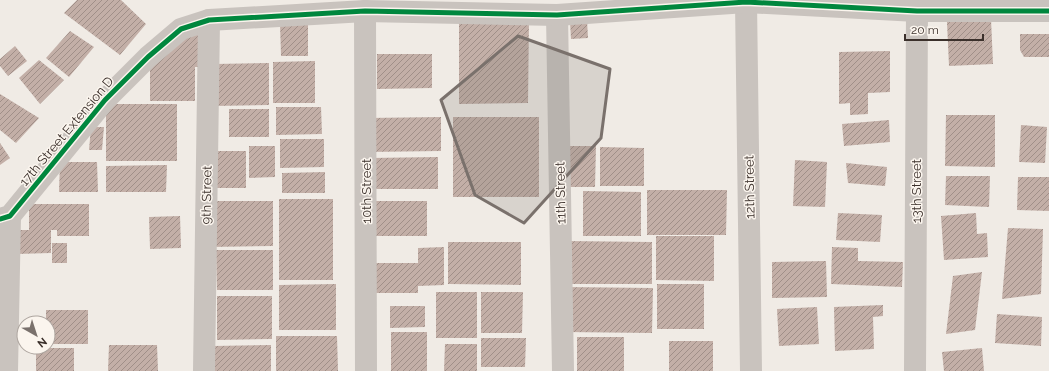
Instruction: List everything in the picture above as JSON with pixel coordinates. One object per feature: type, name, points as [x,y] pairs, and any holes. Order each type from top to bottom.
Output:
[{"type":"street","name":"17th Street Extension D","points":[[5,217],[105,100],[148,57],[180,29],[208,20],[365,11],[557,15],[746,2],[917,11],[1049,11]]},
{"type":"street","name":"12th Street","points":[[746,2],[752,371]]},
{"type":"street","name":"10th Street","points":[[365,11],[366,371]]},
{"type":"street","name":"13th Street","points":[[915,371],[917,11]]},
{"type":"street","name":"11th Street","points":[[557,15],[563,371]]},
{"type":"street","name":"9th Street","points":[[204,371],[208,20]]},
{"type":"street","points":[[5,217],[7,371]]},
{"type":"highlighted area","points":[[518,36],[610,69],[601,138],[524,223],[475,195],[441,100]]},
{"type":"building","points":[[77,0],[121,0],[146,24],[120,55],[64,13]]},
{"type":"building","points":[[459,19],[529,19],[528,103],[459,104]]},
{"type":"building","points":[[991,19],[993,64],[949,66],[947,22]]},
{"type":"building","points":[[587,20],[588,38],[571,39],[570,21]]},
{"type":"building","points":[[280,24],[308,24],[308,56],[281,56]]},
{"type":"building","points":[[70,31],[94,47],[69,77],[46,58]]},
{"type":"building","points":[[183,32],[198,32],[198,67],[195,67],[195,101],[150,101],[150,67]]},
{"type":"building","points":[[1020,34],[1049,34],[1049,57],[1024,57],[1020,50]]},
{"type":"building","points":[[15,46],[27,61],[8,76],[0,66],[0,59]]},
{"type":"building","points":[[890,51],[890,92],[868,93],[868,114],[850,115],[850,103],[839,104],[839,52]]},
{"type":"building","points":[[377,54],[432,54],[432,88],[377,89]]},
{"type":"building","points":[[39,60],[64,80],[40,104],[19,78]]},
{"type":"building","points":[[315,61],[315,103],[273,103],[273,62]]},
{"type":"building","points":[[269,63],[269,105],[214,106],[214,64]]},
{"type":"building","points":[[0,94],[39,118],[16,143],[0,130]]},
{"type":"building","points":[[106,104],[177,104],[177,161],[106,161]]},
{"type":"building","points":[[276,107],[321,107],[322,134],[276,135]]},
{"type":"building","points":[[229,109],[269,109],[269,137],[229,137]]},
{"type":"building","points":[[946,115],[995,115],[995,167],[945,166]]},
{"type":"building","points":[[441,117],[441,151],[367,152],[368,118]]},
{"type":"building","points":[[453,117],[539,117],[539,197],[453,197]]},
{"type":"building","points":[[889,120],[890,142],[844,146],[842,124]]},
{"type":"building","points":[[1021,125],[1047,127],[1045,163],[1019,162]]},
{"type":"building","points":[[91,127],[104,127],[102,150],[89,150]]},
{"type":"building","points":[[280,139],[324,139],[324,167],[280,168]]},
{"type":"building","points":[[0,143],[10,158],[0,165]]},
{"type":"building","points":[[249,146],[275,146],[275,177],[249,178]]},
{"type":"building","points":[[561,146],[596,146],[595,187],[560,187]]},
{"type":"building","points":[[600,147],[644,148],[644,186],[600,186]]},
{"type":"building","points":[[215,151],[246,151],[246,188],[215,188]]},
{"type":"building","points":[[438,157],[438,189],[371,189],[370,158]]},
{"type":"building","points":[[795,160],[827,162],[825,207],[793,206]]},
{"type":"building","points":[[60,162],[97,162],[98,192],[59,192]]},
{"type":"building","points":[[846,163],[887,167],[885,186],[848,183]]},
{"type":"building","points":[[167,165],[166,192],[106,192],[106,166]]},
{"type":"building","points":[[325,172],[325,193],[282,193],[282,173]]},
{"type":"building","points":[[946,176],[990,176],[989,207],[945,205]]},
{"type":"building","points":[[1018,177],[1049,177],[1049,211],[1017,210]]},
{"type":"building","points":[[647,190],[727,190],[726,235],[647,235]]},
{"type":"building","points":[[583,191],[641,192],[641,236],[583,236]]},
{"type":"building","points":[[279,199],[333,199],[333,280],[279,280]]},
{"type":"building","points":[[209,201],[273,201],[273,246],[209,247]]},
{"type":"building","points":[[372,201],[427,201],[427,236],[372,236]]},
{"type":"building","points":[[29,204],[89,204],[89,236],[57,236],[57,230],[51,230],[51,253],[16,254],[16,230],[29,230]]},
{"type":"building","points":[[838,213],[882,215],[880,242],[836,240]]},
{"type":"building","points":[[976,213],[977,234],[987,233],[988,257],[944,260],[941,216]]},
{"type":"building","points":[[180,216],[181,248],[150,249],[149,217]]},
{"type":"building","points":[[1008,228],[1043,229],[1041,294],[1002,299]]},
{"type":"building","points":[[656,236],[714,236],[714,281],[656,280]]},
{"type":"building","points":[[565,241],[652,242],[652,284],[565,284]]},
{"type":"building","points":[[448,242],[521,242],[521,285],[448,284]]},
{"type":"building","points":[[52,243],[67,243],[67,263],[52,263]]},
{"type":"building","points":[[444,247],[444,285],[418,286],[418,293],[372,293],[372,263],[418,263],[418,248]]},
{"type":"building","points":[[832,247],[858,248],[858,261],[903,262],[902,287],[831,284]]},
{"type":"building","points":[[216,250],[273,250],[273,290],[217,290]]},
{"type":"building","points":[[826,261],[827,297],[772,298],[772,262]]},
{"type":"building","points":[[982,272],[975,330],[946,334],[953,276]]},
{"type":"building","points":[[336,284],[336,330],[279,330],[279,285]]},
{"type":"building","points":[[657,284],[704,284],[704,329],[657,329]]},
{"type":"building","points":[[564,287],[653,288],[652,333],[564,332]]},
{"type":"building","points":[[436,292],[477,292],[477,338],[436,338]]},
{"type":"building","points":[[481,292],[523,292],[522,333],[481,333]]},
{"type":"building","points":[[217,296],[272,296],[272,339],[217,340]]},
{"type":"building","points":[[883,305],[883,316],[873,317],[874,349],[835,351],[834,307]]},
{"type":"building","points":[[390,306],[425,306],[425,327],[390,328]]},
{"type":"building","points":[[817,307],[819,344],[779,346],[777,309]]},
{"type":"building","points":[[46,310],[88,310],[88,344],[56,344],[56,315],[46,315]]},
{"type":"building","points":[[997,314],[1042,317],[1041,346],[995,343]]},
{"type":"building","points":[[391,332],[427,332],[427,371],[391,371]]},
{"type":"building","points":[[276,336],[337,336],[338,371],[276,371]]},
{"type":"building","points":[[577,337],[624,337],[624,371],[577,371]]},
{"type":"building","points":[[481,338],[526,338],[525,367],[481,367]]},
{"type":"building","points":[[669,341],[713,341],[713,371],[669,371]]},
{"type":"building","points":[[445,344],[477,344],[477,371],[444,371]]},
{"type":"building","points":[[109,345],[157,345],[158,371],[108,371]]},
{"type":"building","points":[[271,345],[271,371],[213,371],[213,346]]},
{"type":"building","points":[[56,348],[74,348],[74,371],[36,371],[36,355],[56,355]]},
{"type":"building","points":[[982,348],[984,371],[944,371],[942,352]]},
{"type":"cycle path","points":[[0,219],[10,216],[105,100],[148,57],[181,29],[209,20],[365,11],[557,15],[746,2],[917,11],[1049,11]]}]
